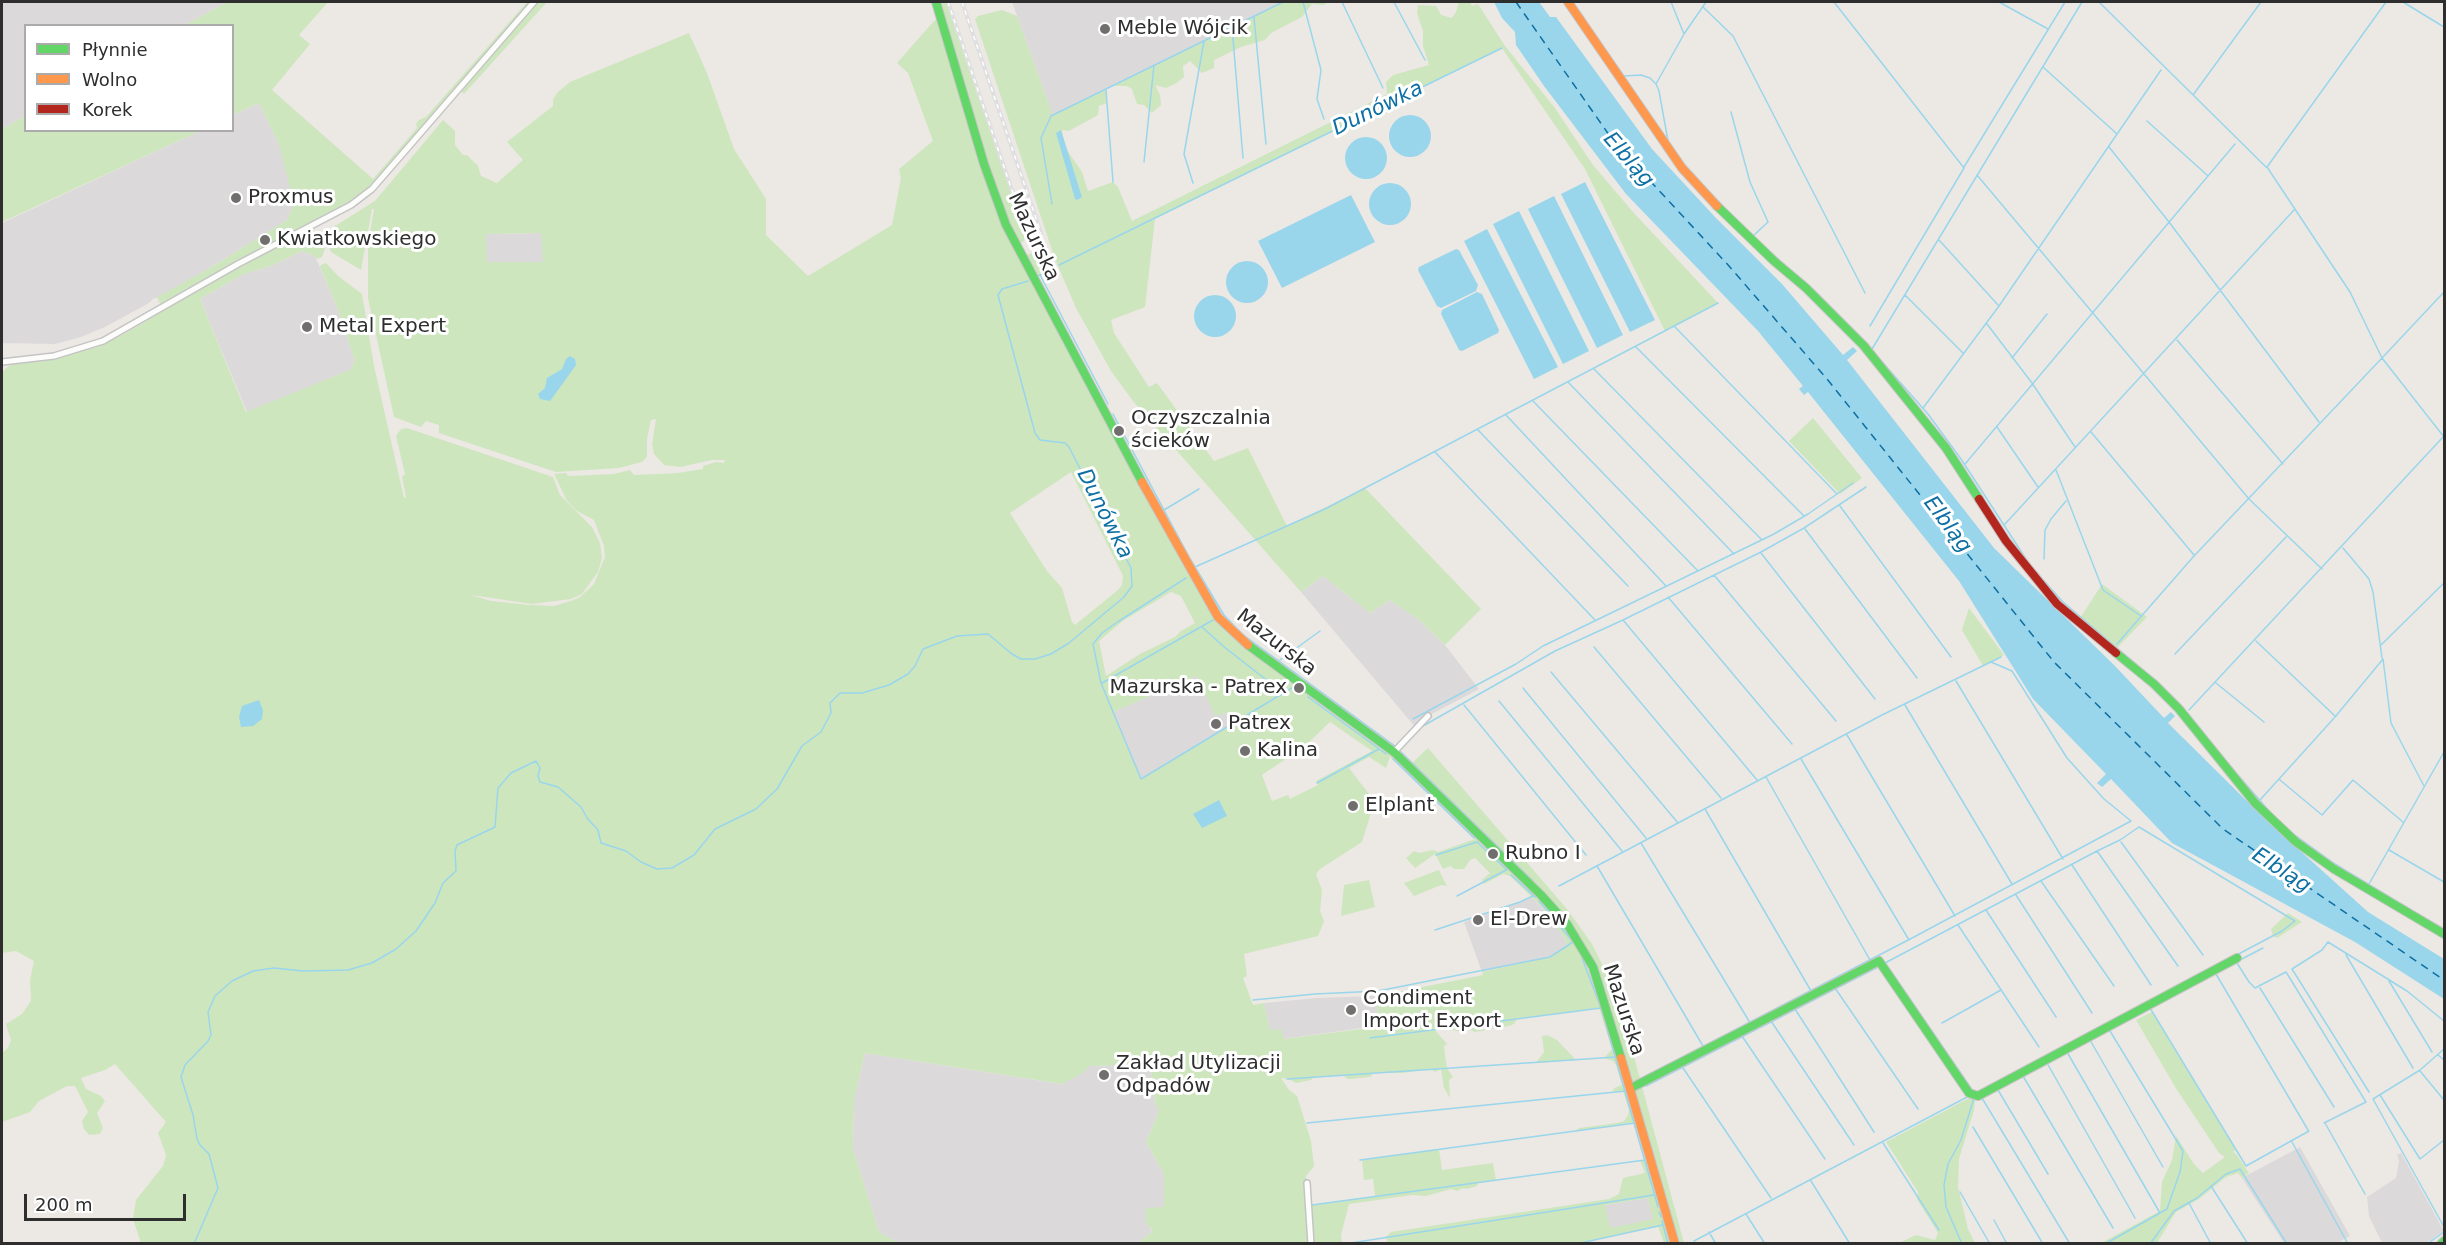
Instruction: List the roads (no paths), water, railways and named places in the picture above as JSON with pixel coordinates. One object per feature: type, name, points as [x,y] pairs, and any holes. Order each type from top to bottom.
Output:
[{"type":"street","points":[[2,362],[54,356],[103,341],[238,264],[351,206],[372,189],[534,2]]},
{"type":"street","name":"Mazurska","points":[[936,2],[987,173],[1006,225],[1207,600],[1218,617],[1233,633],[1394,752],[1541,895],[1574,933],[1597,976],[1675,1244]]},
{"type":"street","points":[[1568,2],[1698,188],[1774,261],[1806,288],[1864,346],[1946,448],[2006,541],[2057,603],[2171,701],[2255,802],[2296,842],[2334,869],[2445,934]]},
{"type":"street","points":[[1394,752],[1428,716]]},
{"type":"street","points":[[1631,1088],[1879,961],[1969,1093],[1978,1096],[2237,958]]},
{"type":"street","points":[[1306,1183],[1311,1244]]},
{"type":"water","name":"Elbląg","points":[[1494,2],[1539,2],[1550,17],[1556,17],[1652,149],[1782,284],[1843,355],[1853,347],[1857,351],[1847,360],[1994,548],[2115,666],[2164,718],[2171,712],[2175,716],[2168,723],[2265,819],[2368,912],[2444,959],[2444,999],[2355,942],[2172,843],[2111,779],[2102,787],[2097,783],[2106,774],[2033,699],[1959,581],[1808,392],[1804,395],[1799,389],[1803,386],[1758,331],[1626,194],[1544,86],[1516,45],[1515,32],[1502,18]]},
{"type":"water","points":[[1410,115],[1418,116],[1425,121],[1430,128],[1430,144],[1425,151],[1418,156],[1410,157],[1402,156],[1395,151],[1390,144],[1389,136],[1390,128],[1395,121],[1402,116]]},
{"type":"water","points":[[1061,130],[1082,197],[1077,200],[1056,133]]},
{"type":"water","points":[[1366,137],[1374,138],[1381,143],[1386,150],[1386,166],[1381,173],[1374,178],[1366,179],[1358,178],[1351,173],[1346,166],[1345,158],[1346,150],[1351,143],[1358,138]]},
{"type":"water","points":[[1585,182],[1655,320],[1630,332],[1561,194]]},
{"type":"water","points":[[1390,183],[1398,184],[1405,189],[1410,196],[1410,212],[1405,219],[1398,224],[1390,225],[1382,224],[1375,219],[1370,212],[1369,204],[1370,196],[1375,189],[1382,184]]},
{"type":"water","points":[[1351,195],[1375,242],[1282,288],[1258,241]]},
{"type":"water","points":[[1554,196],[1623,335],[1597,348],[1528,209]]},
{"type":"water","points":[[1519,211],[1589,351],[1563,364],[1493,224]]},
{"type":"water","points":[[1487,229],[1558,367],[1534,379],[1464,241]]},
{"type":"water","points":[[1456,249],[1459,250],[1478,285],[1476,291],[1441,308],[1437,306],[1418,270],[1419,267]]},
{"type":"water","points":[[1247,261],[1255,262],[1262,267],[1267,274],[1267,290],[1262,297],[1255,302],[1247,303],[1239,302],[1232,297],[1227,290],[1226,282],[1227,274],[1232,267],[1239,262]]},
{"type":"water","points":[[1477,292],[1482,294],[1499,330],[1498,333],[1462,351],[1459,350],[1441,314],[1442,310]]},
{"type":"water","points":[[1215,295],[1223,296],[1230,301],[1235,308],[1235,324],[1230,331],[1223,336],[1215,337],[1207,336],[1200,331],[1195,324],[1194,316],[1195,308],[1200,301],[1207,296]]},
{"type":"water","points":[[570,356],[575,359],[576,365],[550,401],[540,399],[538,394],[545,388],[547,378],[562,369],[566,359]]},
{"type":"water","points":[[259,700],[263,710],[262,719],[253,726],[241,727],[239,717],[242,706]]},
{"type":"water","points":[[1219,800],[1227,816],[1202,828],[1193,814]]},
{"type":"waterway","points":[[1052,204],[1041,138],[1051,116],[1283,2]]},
{"type":"waterway","points":[[1303,2],[1321,70],[1317,99],[1324,119]]},
{"type":"waterway","points":[[1342,2],[1383,88]]},
{"type":"waterway","points":[[1394,2],[1425,60]]},
{"type":"waterway","points":[[1671,2],[1684,34]]},
{"type":"waterway","points":[[1656,84],[1684,34],[1706,2]]},
{"type":"waterway","points":[[1834,2],[1964,168],[1870,326]]},
{"type":"waterway","points":[[1999,2],[2048,29]]},
{"type":"waterway","points":[[1964,167],[2065,2]]},
{"type":"waterway","points":[[1872,349],[2082,2]]},
{"type":"waterway","points":[[2099,2],[2266,167]]},
{"type":"waterway","points":[[2193,95],[2261,2]]},
{"type":"waterway","points":[[2117,644],[2194,556],[2382,358],[2350,292],[2267,167],[2386,2]]},
{"type":"waterway","points":[[2403,2],[2444,27]]},
{"type":"waterway","points":[[1703,7],[1733,36],[1865,293]]},
{"type":"waterway","points":[[1254,17],[1266,144]]},
{"type":"waterway","points":[[1232,27],[1243,158]]},
{"type":"waterway","points":[[1193,183],[1184,154],[1204,41]]},
{"type":"waterway","name":"Dunówka","points":[[1059,265],[1502,48]]},
{"type":"waterway","points":[[1144,162],[1154,65]]},
{"type":"waterway","points":[[2043,67],[2117,134]]},
{"type":"waterway","points":[[1923,408],[1999,306],[2161,70]]},
{"type":"waterway","points":[[1624,76],[1641,75],[1650,78],[1656,84],[1668,141]]},
{"type":"waterway","points":[[1106,90],[1113,182]]},
{"type":"waterway","points":[[1731,112],[1750,182],[1768,222],[1753,236]]},
{"type":"waterway","points":[[2147,121],[2207,175]]},
{"type":"waterway","points":[[1965,464],[2235,144]]},
{"type":"waterway","points":[[2109,147],[2169,222],[2319,422]]},
{"type":"waterway","points":[[1977,175],[2249,499],[2322,569]]},
{"type":"waterway","points":[[2005,524],[2294,210]]},
{"type":"waterway","points":[[1939,240],[1998,305]]},
{"type":"waterway","points":[[1765,247],[1792,272]]},
{"type":"waterway","name":"Dunówka","points":[[1036,277],[1054,268]]},
{"type":"waterway","points":[[1040,275],[1108,404]]},
{"type":"waterway","name":"Dunówka","points":[[194,1244],[218,1188],[209,1154],[197,1139],[193,1115],[181,1077],[185,1065],[211,1035],[208,1012],[215,996],[232,981],[253,971],[274,968],[303,971],[348,970],[372,963],[396,949],[416,931],[435,903],[443,883],[456,871],[457,845],[495,827],[498,788],[511,773],[536,761],[540,768],[538,776],[540,782],[558,787],[581,807],[598,830],[601,843],[626,851],[641,862],[657,869],[672,868],[694,855],[715,829],[756,809],[777,789],[802,746],[821,732],[831,713],[830,703],[840,693],[862,693],[889,685],[908,674],[915,666],[923,649],[957,636],[988,634],[1021,659],[1035,659],[1051,654],[1069,643],[1124,597],[1132,586],[1131,568],[1069,447],[1065,443],[1040,440],[1035,433],[998,295],[1002,289],[1028,281]]},
{"type":"waterway","points":[[2444,292],[2382,358],[2444,437]]},
{"type":"waterway","points":[[1818,295],[1846,323]]},
{"type":"waterway","points":[[1905,295],[1963,353]]},
{"type":"waterway","points":[[1195,567],[1325,509],[1718,303]]},
{"type":"waterway","points":[[2012,358],[2047,314]]},
{"type":"waterway","points":[[1987,324],[2032,383],[2075,447]]},
{"type":"waterway","points":[[1675,327],[1836,493]]},
{"type":"waterway","points":[[2177,340],[2283,464]]},
{"type":"waterway","points":[[1636,347],[1804,516]]},
{"type":"waterway","points":[[1876,355],[1928,414],[1961,459],[2028,562]]},
{"type":"waterway","points":[[1594,369],[1761,539]]},
{"type":"waterway","points":[[1568,382],[1734,554]]},
{"type":"waterway","points":[[1533,401],[1697,570]]},
{"type":"waterway","points":[[1113,414],[1189,557],[1224,615],[1242,634],[1395,746]]},
{"type":"waterway","points":[[1506,415],[1666,586]]},
{"type":"waterway","points":[[1997,427],[2038,487]]},
{"type":"waterway","points":[[1478,430],[1628,586]]},
{"type":"waterway","points":[[2091,432],[2194,555]]},
{"type":"waterway","points":[[2189,710],[2444,436]]},
{"type":"waterway","points":[[1435,452],[1595,620]]},
{"type":"waterway","points":[[2056,470],[2103,590],[2141,616]]},
{"type":"waterway","points":[[1413,719],[1516,664],[1543,646],[1774,534],[1853,483]]},
{"type":"waterway","points":[[1623,620],[1761,552],[1804,528],[1866,487]]},
{"type":"waterway","points":[[1164,510],[1199,489]]},
{"type":"waterway","points":[[2044,559],[2045,530],[2066,501]]},
{"type":"waterway","points":[[1840,506],[1951,657]]},
{"type":"waterway","points":[[1805,529],[1917,678]]},
{"type":"waterway","points":[[2175,654],[2286,537]]},
{"type":"waterway","points":[[2343,548],[2369,579],[2373,592],[2382,658]]},
{"type":"waterway","points":[[1761,553],[1875,699]]},
{"type":"waterway","points":[[2036,572],[2063,602],[2157,682]]},
{"type":"waterway","points":[[1714,575],[1836,721]]},
{"type":"waterway","points":[[1186,578],[1102,633],[1093,644],[1101,683],[1141,779],[1295,686]]},
{"type":"waterway","points":[[2381,645],[2444,583]]},
{"type":"waterway","points":[[1668,597],[1792,744]]},
{"type":"waterway","points":[[1102,683],[1213,620]]},
{"type":"waterway","points":[[1423,726],[1555,651],[1623,620],[1757,780]]},
{"type":"waterway","points":[[1202,627],[1278,689]]},
{"type":"waterway","points":[[1280,660],[1320,631]]},
{"type":"waterway","points":[[2256,641],[2335,716]]},
{"type":"waterway","points":[[1594,647],[1721,798]]},
{"type":"waterway","points":[[1559,886],[1882,715],[2001,657]]},
{"type":"waterway","points":[[2260,800],[2335,717],[2383,659],[2391,723],[2424,786]]},
{"type":"waterway","points":[[1644,1077],[2131,821],[2104,799],[2067,758],[2012,671],[1991,662]]},
{"type":"waterway","points":[[1551,672],[1678,823]]},
{"type":"waterway","points":[[1956,681],[2063,859]]},
{"type":"waterway","points":[[2216,683],[2264,722]]},
{"type":"waterway","points":[[1523,688],[1646,838]]},
{"type":"waterway","points":[[1308,697],[1386,754]]},
{"type":"waterway","points":[[1499,701],[1622,851]]},
{"type":"waterway","points":[[1464,705],[1586,855]]},
{"type":"waterway","points":[[1905,705],[2012,884]]},
{"type":"waterway","points":[[1847,735],[1955,916]]},
{"type":"waterway","points":[[1317,783],[1379,749]]},
{"type":"waterway","points":[[1399,750],[1533,881]]},
{"type":"waterway","points":[[2369,884],[2444,752]]},
{"type":"waterway","points":[[1393,759],[1474,838]]},
{"type":"waterway","points":[[1801,759],[1909,940]]},
{"type":"waterway","points":[[2225,760],[2269,811]]},
{"type":"waterway","points":[[1766,777],[1870,960]]},
{"type":"waterway","points":[[2280,780],[2322,815],[2353,780],[2403,822]]},
{"type":"waterway","points":[[1705,809],[1811,991]]},
{"type":"waterway","points":[[1987,1087],[2282,931],[2295,921],[2139,827],[2120,840],[2097,851]]},
{"type":"waterway","points":[[2292,833],[2335,864],[2444,930]]},
{"type":"waterway","points":[[1436,855],[1477,842],[1507,870]]},
{"type":"waterway","points":[[2121,842],[2203,955]]},
{"type":"waterway","points":[[1641,843],[1749,1021]]},
{"type":"waterway","points":[[2389,850],[2444,882]]},
{"type":"waterway","points":[[1885,963],[2097,851],[2178,966]]},
{"type":"waterway","points":[[2072,865],[2151,985]]},
{"type":"waterway","points":[[1597,866],[1703,1046]]},
{"type":"waterway","points":[[1457,896],[1506,870]]},
{"type":"waterway","points":[[1511,875],[1535,897]]},
{"type":"waterway","points":[[2041,881],[2114,986]]},
{"type":"waterway","points":[[2016,895],[2092,1013]]},
{"type":"waterway","points":[[1435,930],[1533,896]]},
{"type":"waterway","points":[[1253,1000],[1378,991],[1550,957],[1573,942],[1539,901]]},
{"type":"waterway","points":[[1986,910],[2056,1017]]},
{"type":"waterway","points":[[1958,925],[2039,1047]]},
{"type":"waterway","points":[[2369,1092],[2292,969],[2322,950],[2328,942],[2407,991],[2444,1021]]},
{"type":"waterway","points":[[2240,960],[2263,948]]},
{"type":"waterway","points":[[2346,955],[2413,1068]]},
{"type":"waterway","points":[[1582,958],[1601,1008],[1658,1207]]},
{"type":"waterway","points":[[2237,963],[2255,988],[2286,972],[2366,1102],[2324,1123]]},
{"type":"waterway","points":[[1886,964],[1973,1091]]},
{"type":"waterway","points":[[1646,1086],[1878,967]]},
{"type":"waterway","points":[[2216,974],[2308,1130]]},
{"type":"waterway","points":[[2389,981],[2432,1052]]},
{"type":"waterway","points":[[1835,988],[1918,1109]]},
{"type":"waterway","points":[[2260,988],[2334,1107]]},
{"type":"waterway","points":[[1942,1023],[2001,990]]},
{"type":"waterway","points":[[1370,1038],[1601,1008]]},
{"type":"waterway","points":[[2150,1008],[2246,1166],[2309,1131]]},
{"type":"waterway","points":[[1795,1009],[1874,1132]]},
{"type":"waterway","points":[[1771,1021],[1854,1145]]},
{"type":"waterway","points":[[2110,1031],[2183,1151],[2180,1172],[2167,1209],[2160,1213]]},
{"type":"waterway","points":[[1742,1036],[1825,1159]]},
{"type":"waterway","points":[[2090,1040],[2163,1167]]},
{"type":"waterway","points":[[2444,1049],[2420,1070],[2373,1099],[2444,1227]]},
{"type":"waterway","points":[[2067,1052],[2160,1213],[2105,1244]]},
{"type":"waterway","points":[[2438,1055],[2444,1060]]},
{"type":"waterway","points":[[1287,1079],[1616,1057]]},
{"type":"waterway","points":[[2047,1063],[2135,1218]]},
{"type":"waterway","points":[[1683,1068],[1771,1198]]},
{"type":"waterway","points":[[2420,1071],[2444,1100]]},
{"type":"waterway","points":[[2023,1076],[2113,1228]]},
{"type":"waterway","points":[[1998,1090],[2048,1174]]},
{"type":"waterway","points":[[1307,1123],[1626,1091]]},
{"type":"waterway","points":[[2380,1095],[2420,1159],[2444,1140]]},
{"type":"waterway","points":[[1694,1241],[1969,1096]]},
{"type":"waterway","points":[[1962,1244],[1946,1207],[1944,1185],[1948,1164],[1961,1140],[1974,1098]]},
{"type":"waterway","points":[[1982,1098],[2070,1244]]},
{"type":"waterway","points":[[1360,1160],[1635,1123]]},
{"type":"waterway","points":[[2325,1123],[2365,1194]]},
{"type":"waterway","points":[[1973,1127],[2043,1244]]},
{"type":"waterway","points":[[2292,1142],[2348,1244]]},
{"type":"waterway","points":[[1883,1143],[1939,1230]]},
{"type":"waterway","points":[[1312,1205],[1645,1160]]},
{"type":"waterway","points":[[2150,1244],[2174,1211],[2197,1198],[2226,1174],[2240,1169],[2287,1244]]},
{"type":"waterway","points":[[1811,1181],[1850,1244]]},
{"type":"waterway","points":[[2211,1186],[2248,1244]]},
{"type":"waterway","points":[[1960,1192],[1990,1244]]},
{"type":"waterway","points":[[1345,1244],[1654,1195]]},
{"type":"waterway","points":[[2189,1203],[2211,1244]]},
{"type":"waterway","points":[[1659,1212],[1661,1217]]},
{"type":"waterway","points":[[1746,1214],[1765,1244]]},
{"type":"waterway","points":[[1994,1220],[2007,1244]]},
{"type":"waterway","points":[[1662,1221],[1668,1244]]},
{"type":"waterway","points":[[1576,1244],[1663,1225]]},
{"type":"waterway","points":[[1709,1232],[1716,1244]]},
{"type":"waterway","points":[[2427,1244],[2444,1232]]},
{"type":"railway","points":[[948,2],[1020,214]]},
{"type":"railway","points":[[962,2],[1041,233]]},
{"type":"place","name":"Meble Wójcik","points":[[1105,29]]},
{"type":"place","name":"Proxmus","points":[[236,198]]},
{"type":"place","name":"Kwiatkowskiego","points":[[265,240]]},
{"type":"place","name":"Metal Expert","points":[[307,327]]},
{"type":"place","name":"Oczyszczalnia ścieków","points":[[1119,431]]},
{"type":"place","name":"Mazurska - Patrex","points":[[1299,688]]},
{"type":"place","name":"Patrex","points":[[1216,724]]},
{"type":"place","name":"Kalina","points":[[1245,751]]},
{"type":"place","name":"Elplant","points":[[1353,806]]},
{"type":"place","name":"Rubno I","points":[[1493,854]]},
{"type":"place","name":"El-Drew","points":[[1478,920]]},
{"type":"place","name":"Condiment Import Export","points":[[1351,1010]]},
{"type":"place","name":"Zakład Utylizacji Odpadów","points":[[1104,1075]]}]
